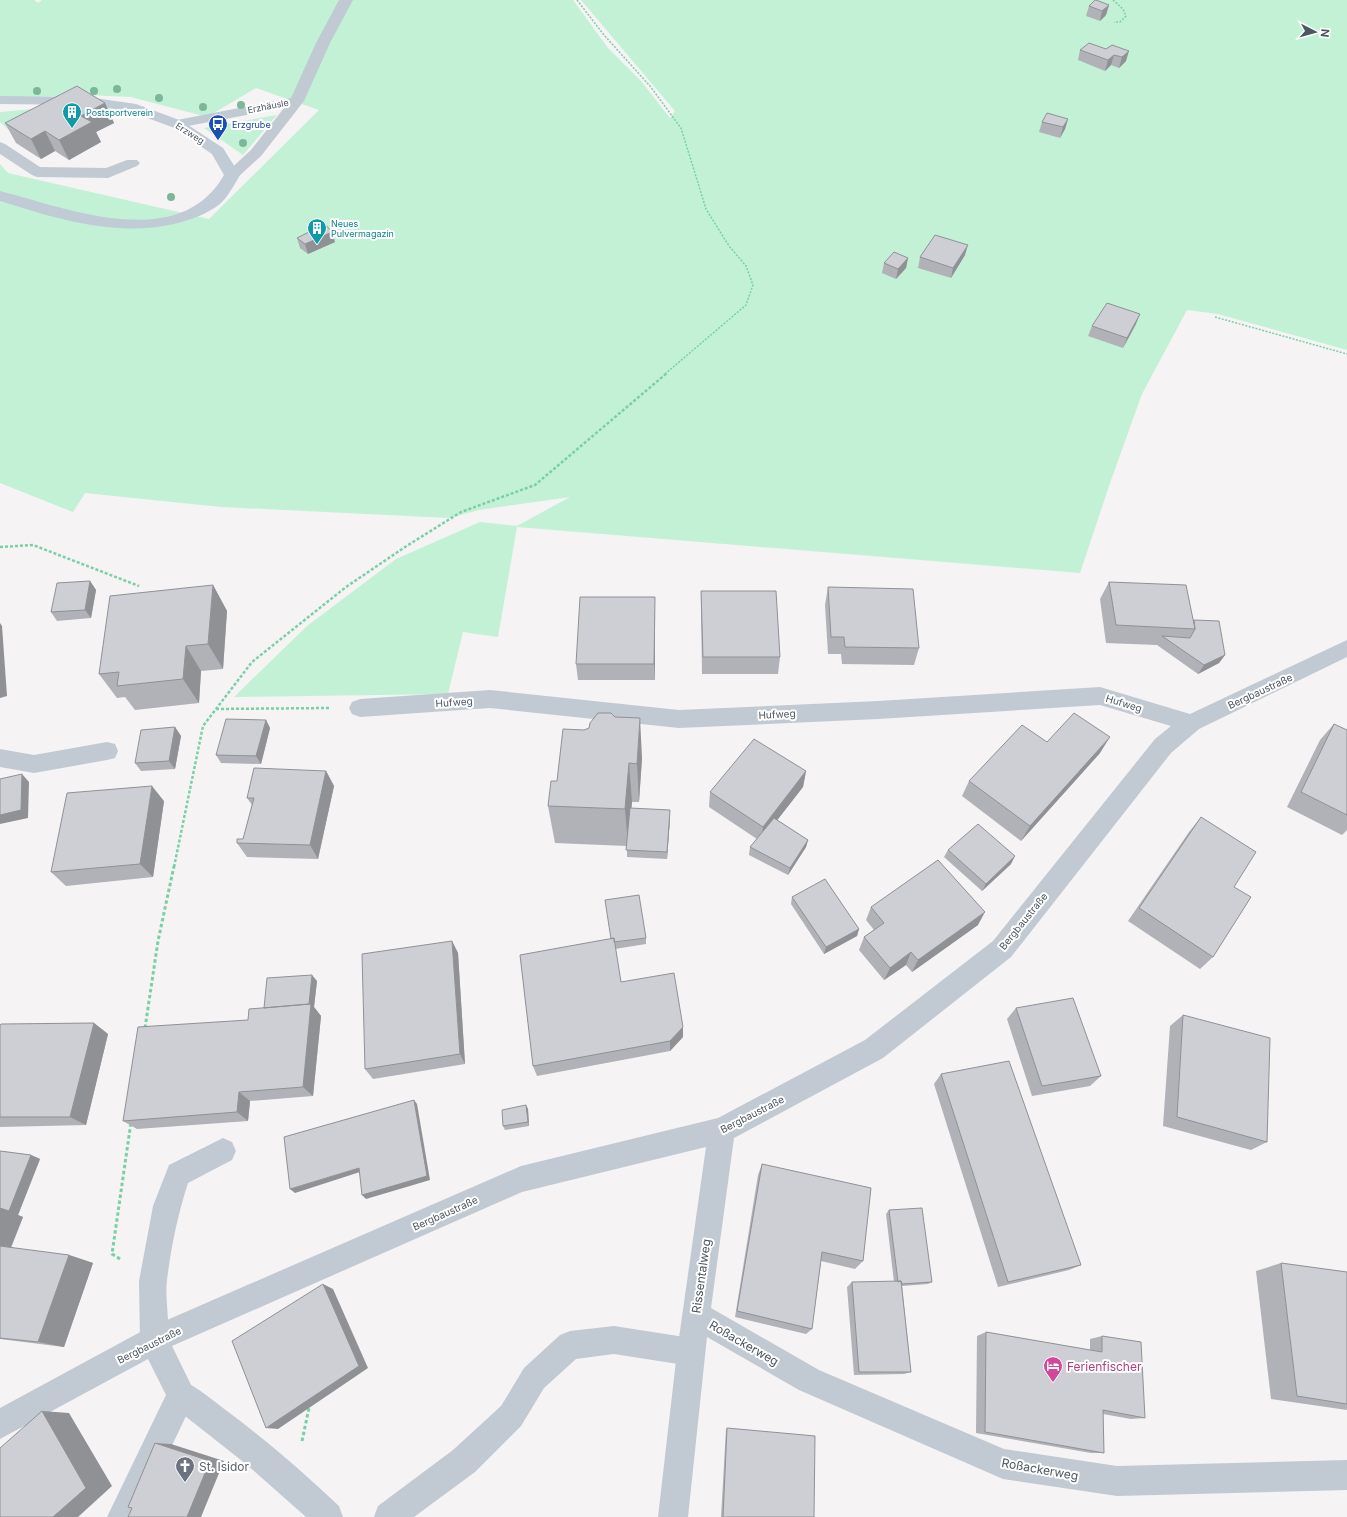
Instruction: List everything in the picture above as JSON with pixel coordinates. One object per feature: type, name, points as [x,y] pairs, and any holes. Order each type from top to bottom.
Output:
[{"type":"street","name":"Erzhäusle","points":[[177,124],[297,101],[323,43],[346,0]]},
{"type":"street","name":"Erzweg","points":[[0,100],[88,101],[124,106],[177,124],[218,151],[232,175]]},
{"type":"street","points":[[0,196],[92,222],[128,225],[159,224],[196,213],[218,196],[232,175],[256,153],[297,101]]},
{"type":"street","points":[[0,147],[37,172],[108,173],[132,163]]},
{"type":"street","name":"Bergbaustraße","points":[[0,1424],[154,1340],[522,1179],[722,1130],[874,1049],[1002,949],[1163,746],[1191,723],[1347,648]]},
{"type":"street","name":"Hufweg","points":[[360,708],[490,699],[679,718],[878,710],[1100,696],[1191,723]]},
{"type":"street","points":[[0,758],[34,764],[107,751]]},
{"type":"street","name":"Rissentalweg","points":[[673,1517],[691,1352],[722,1130]]},
{"type":"street","points":[[223,1151],[178,1174],[167,1206],[153,1281],[154,1340],[181,1395],[260,1454],[294,1483],[328,1517]]},
{"type":"street","name":"Roßackerweg","points":[[696,1315],[809,1380],[1003,1464],[1117,1481],[1347,1476]]},
{"type":"street","points":[[389,1517],[426,1488],[464,1462],[511,1416],[534,1378],[570,1345],[614,1340],[691,1352]]},
{"type":"street","points":[[122,1517],[181,1395]]},
{"type":"path","points":[[144,1035],[158,941],[203,726],[252,662],[346,587],[404,546],[461,512],[535,486],[746,305],[753,285],[746,266],[729,246],[706,209],[681,128],[650,86],[604,35],[577,0]]},
{"type":"path","points":[[1113,0],[1123,9],[1126,16],[1120,22],[1114,22]]},
{"type":"path","points":[[1215,317],[1347,354]]},
{"type":"path","points":[[0,547],[33,545],[139,586]]},
{"type":"path","points":[[216,709],[360,708]]},
{"type":"path","points":[[132,1121],[112,1254],[153,1281]]},
{"type":"green space","points":[[0,0],[34,0],[38,3],[42,0],[573,0],[608,48],[641,81],[670,118],[675,111],[581,0],[1347,0],[1347,350],[1218,314],[1187,310],[1142,394],[1080,573],[517,527],[498,637],[463,632],[448,694],[234,697],[307,626],[396,559],[480,522],[517,526],[570,497],[479,510],[449,518],[221,507],[85,493],[73,512],[0,483],[0,164],[8,173],[209,219],[319,110],[256,88],[207,117],[131,97],[88,95],[0,98]]},
{"type":"green space","points":[[45,108],[20,140],[0,122],[0,112]]},
{"type":"green space","points":[[277,115],[243,155],[204,128]]},
{"type":"building","points":[[1095,0],[1109,5],[1102,11],[1089,6]]},
{"type":"building","points":[[1089,43],[1106,49],[1112,45],[1129,51],[1122,57],[1114,55],[1108,60],[1080,50]]},
{"type":"building","points":[[77,86],[105,103],[81,116],[92,122],[59,140],[45,131],[31,139],[5,123]]},
{"type":"building","points":[[1047,113],[1068,119],[1063,127],[1042,122]]},
{"type":"building","points":[[325,224],[332,232],[305,244],[297,238]]},
{"type":"building","points":[[935,235],[968,245],[953,268],[920,257]]},
{"type":"building","points":[[894,252],[908,258],[898,269],[884,263]]},
{"type":"building","points":[[1107,303],[1140,314],[1127,338],[1092,326]]},
{"type":"building","points":[[90,581],[85,610],[51,612],[57,583]]},
{"type":"building","points":[[1109,582],[1186,585],[1195,629],[1116,625]]},
{"type":"building","points":[[213,585],[208,644],[186,646],[183,679],[117,686],[119,672],[99,674],[110,596]]},
{"type":"building","points":[[828,587],[913,589],[919,648],[845,647],[844,637],[831,637]]},
{"type":"building","points":[[701,591],[776,591],[780,657],[703,657]]},
{"type":"building","points":[[580,597],[655,597],[654,664],[576,664]]},
{"type":"building","points":[[1194,620],[1219,621],[1225,655],[1204,665],[1162,636],[1190,638],[1195,629]]},
{"type":"building","points":[[598,713],[611,713],[615,717],[640,718],[637,764],[629,763],[625,809],[548,806],[551,781],[557,781],[563,729],[584,730],[589,728],[590,723]]},
{"type":"building","points":[[1074,713],[1110,737],[1030,826],[969,781],[1022,725],[1047,742]]},
{"type":"building","points":[[226,719],[266,720],[256,756],[216,755]]},
{"type":"building","points":[[1334,724],[1347,730],[1347,815],[1301,792]]},
{"type":"building","points":[[175,727],[169,761],[135,763],[141,730]]},
{"type":"building","points":[[754,739],[806,771],[763,827],[710,792]]},
{"type":"building","points":[[254,768],[326,771],[310,845],[237,843],[237,839],[243,839],[254,798],[247,798]]},
{"type":"building","points":[[22,774],[21,810],[0,815],[0,779]]},
{"type":"building","points":[[152,786],[140,864],[51,872],[67,793]]},
{"type":"building","points":[[630,808],[670,810],[667,852],[626,850]]},
{"type":"building","points":[[1201,817],[1256,852],[1234,887],[1251,897],[1213,957],[1139,908]]},
{"type":"building","points":[[774,818],[808,840],[790,868],[750,847]]},
{"type":"building","points":[[978,824],[1015,856],[986,884],[948,850]]},
{"type":"building","points":[[938,860],[985,912],[918,960],[911,952],[890,968],[864,937],[884,923],[871,907]]},
{"type":"building","points":[[825,879],[859,929],[826,947],[792,897]]},
{"type":"building","points":[[639,895],[646,938],[614,942],[614,938],[611,939],[605,900]]},
{"type":"building","points":[[614,938],[621,982],[674,973],[683,1027],[670,1041],[533,1066],[520,955]]},
{"type":"building","points":[[452,941],[460,1054],[365,1069],[362,954]]},
{"type":"building","points":[[312,975],[309,1004],[264,1008],[267,978]]},
{"type":"building","points":[[1073,998],[1101,1076],[1042,1086],[1016,1008]]},
{"type":"building","points":[[311,1004],[303,1087],[239,1092],[237,1112],[123,1121],[138,1027],[248,1020],[249,1009]]},
{"type":"building","points":[[1183,1015],[1270,1038],[1267,1142],[1177,1117]]},
{"type":"building","points":[[94,1023],[70,1117],[0,1117],[1,1024]]},
{"type":"building","points":[[1009,1061],[1081,1265],[1008,1282],[941,1074]]},
{"type":"building","points":[[414,1100],[427,1176],[362,1195],[359,1168],[290,1189],[284,1137]]},
{"type":"building","points":[[526,1105],[528,1122],[503,1126],[502,1110]]},
{"type":"building","points":[[0,1151],[31,1155],[9,1211],[0,1208]]},
{"type":"building","points":[[762,1164],[871,1188],[863,1261],[822,1252],[812,1329],[737,1311]]},
{"type":"building","points":[[922,1208],[932,1282],[902,1284],[901,1281],[898,1282],[889,1210]]},
{"type":"building","points":[[0,1246],[69,1255],[38,1342],[0,1338]]},
{"type":"building","points":[[1281,1263],[1347,1272],[1347,1404],[1297,1396]]},
{"type":"building","points":[[901,1281],[911,1372],[859,1372],[852,1282]]},
{"type":"building","points":[[323,1284],[359,1366],[266,1428],[232,1341]]},
{"type":"building","name":"Ferienfischer","points":[[986,1332],[1102,1352],[1102,1336],[1141,1342],[1145,1418],[1103,1410],[1104,1453],[985,1432]]},
{"type":"building","points":[[42,1411],[86,1488],[53,1517],[0,1517],[0,1448]]},
{"type":"building","points":[[727,1428],[815,1436],[814,1517],[723,1517]]},
{"type":"building","name":"St. Isidor","points":[[155,1443],[210,1461],[187,1517],[128,1517],[132,1508],[128,1507]]},
{"type":"place","name":"Postsportverein","points":[[72,129]]},
{"type":"place","name":"Erzgrube","points":[[218,141]]},
{"type":"place","name":"Neues Pulvermagazin","points":[[317,245]]},
{"type":"place","name":"Ferienfischer","points":[[1053,1383]]},
{"type":"place","name":"St. Isidor","points":[[185,1483]]}]
